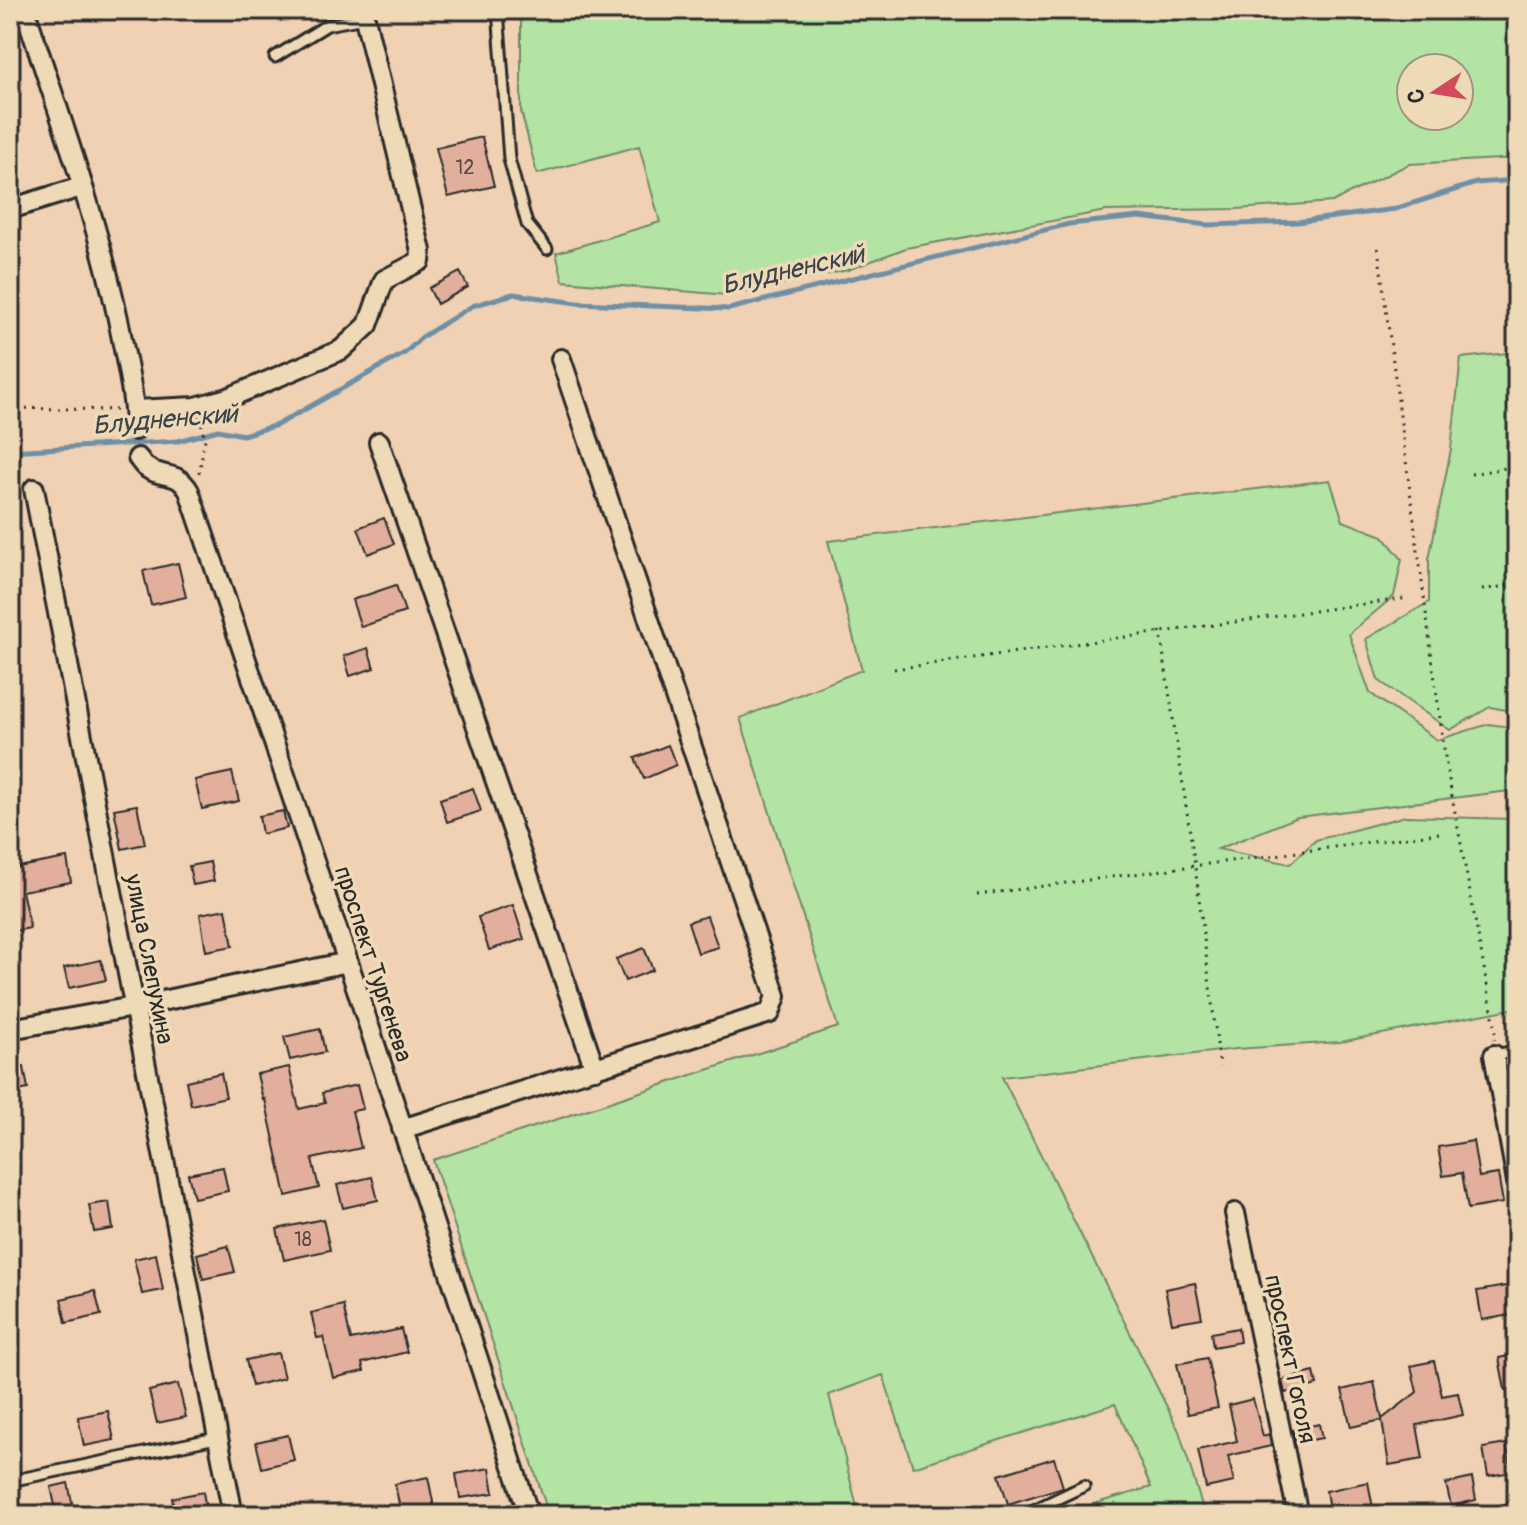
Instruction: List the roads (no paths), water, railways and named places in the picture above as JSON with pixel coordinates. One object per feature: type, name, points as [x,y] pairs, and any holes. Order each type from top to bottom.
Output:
[{"type":"street","points":[[25,10],[115,303],[135,410],[135,430]]},
{"type":"street","points":[[135,410],[196,407],[228,398],[341,350],[368,325],[384,280],[420,261],[421,251],[400,159],[363,14]]},
{"type":"street","points":[[10,209],[81,187]]},
{"type":"street","points":[[402,1129],[770,1013],[776,996],[561,359]]},
{"type":"street","points":[[379,442],[595,1069]]},
{"type":"street","name":"проспект Тургенева","points":[[138,458],[149,470],[184,481],[194,503],[529,1515]]},
{"type":"street","name":"улица Слепухина","points":[[34,489],[233,1515]]},
{"type":"street","points":[[10,1029],[348,962]]},
{"type":"street","points":[[1494,1055],[1517,1181]]},
{"type":"street","name":"проспект Гоголя","points":[[1235,1213],[1298,1515]]},
{"type":"street","points":[[1505,1515],[1517,1513]]},
{"type":"lane","points":[[498,10],[509,159],[527,224],[547,249]]},
{"type":"lane","points":[[275,57],[327,25],[363,14]]},
{"type":"lane","points":[[1494,1055],[1517,1051]]},
{"type":"lane","points":[[10,1481],[216,1438]]},
{"type":"lane","points":[[1023,1515],[1084,1486]]},
{"type":"waterway","name":"Блудненский","points":[[10,451],[178,441],[218,430],[243,435],[277,425],[405,353],[422,337],[472,306],[513,294],[577,303],[729,309],[1069,224],[1139,217],[1208,225],[1297,222],[1395,209],[1476,183],[1517,180]]}]
